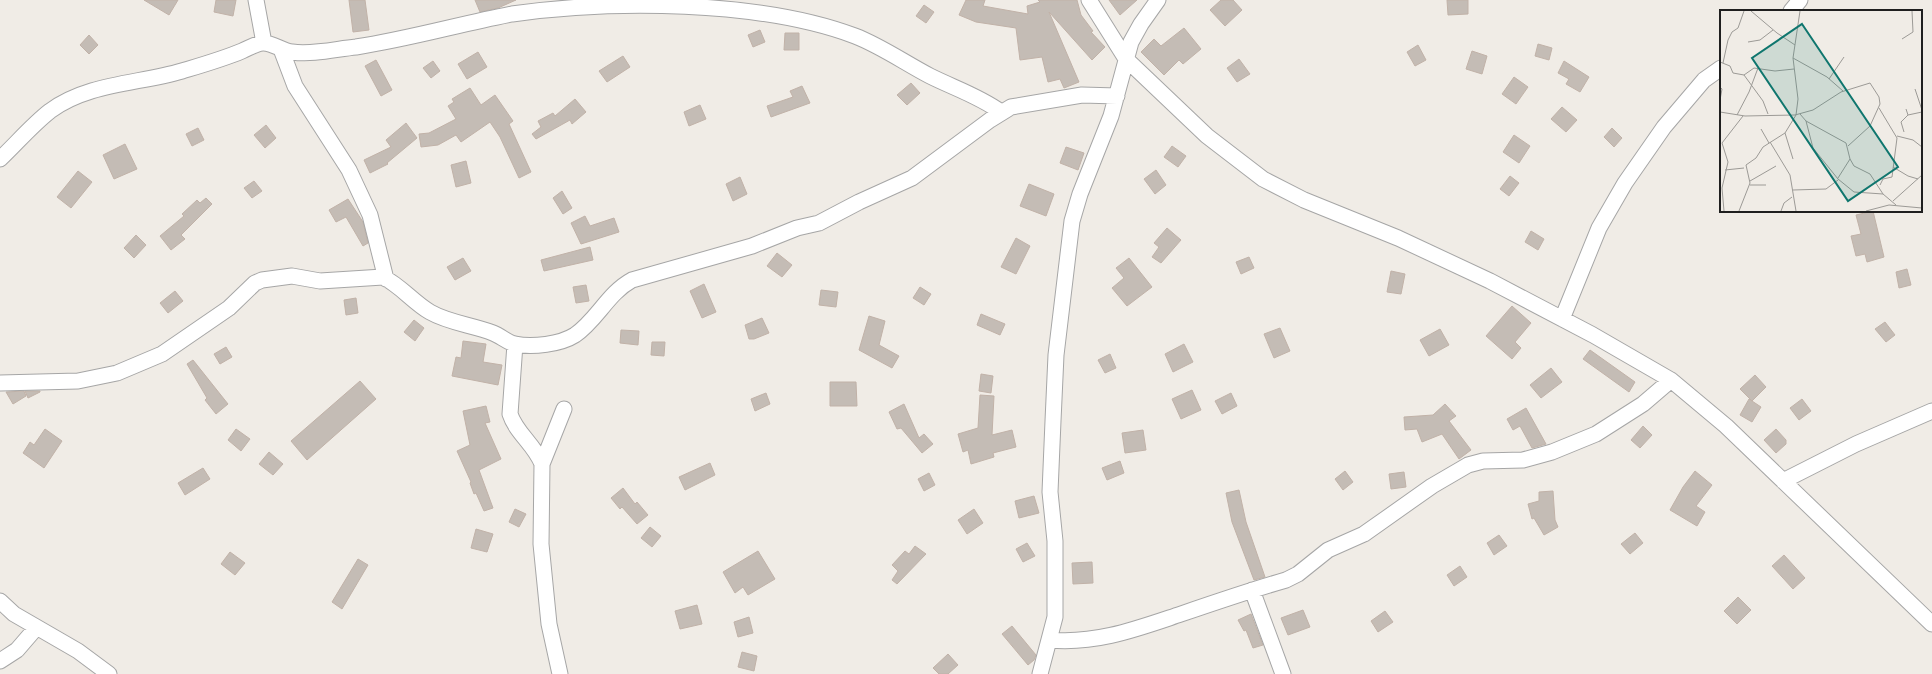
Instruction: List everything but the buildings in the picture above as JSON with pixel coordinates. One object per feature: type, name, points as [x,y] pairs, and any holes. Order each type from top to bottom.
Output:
[{"type":"street","points":[[256,0],[264,43]]},
{"type":"street","points":[[1089,0],[1126,59],[1207,136],[1263,179],[1304,200],[1398,238],[1490,281],[1562,319],[1671,380],[1726,426],[1903,594],[1932,624]]},
{"type":"street","points":[[1040,674],[1055,617],[1056,598],[1054,541],[1050,492],[1055,376],[1067,249],[1072,221],[1080,194],[1106,130],[1117,96],[1131,42],[1141,24],[1158,0]]},
{"type":"street","points":[[1792,10],[1800,0]]},
{"type":"street","points":[[0,159],[51,111],[80,96],[113,85],[179,72],[264,43],[282,50],[308,53],[370,44],[453,28],[512,14],[548,9],[625,4],[662,3],[717,7],[801,20],[857,37],[932,77],[988,103],[1002,112]]},
{"type":"street","points":[[282,50],[294,86],[349,170],[370,215],[386,279]]},
{"type":"street","points":[[1562,319],[1599,228],[1625,183],[1664,127],[1704,80],[1720,69]]},
{"type":"street","points":[[0,383],[78,381],[117,373],[162,354],[229,308],[255,283],[262,280],[292,276],[320,281],[372,276],[386,279],[429,311],[445,319],[494,333],[515,344],[549,344],[564,341],[576,334],[621,286],[632,280],[745,248],[797,228],[819,222],[912,178],[1002,112],[1022,104],[1082,95],[1117,96]]},
{"type":"street","points":[[515,344],[510,414],[512,421],[538,453],[542,464]]},
{"type":"street","points":[[1050,640],[1086,641],[1107,636],[1142,627],[1286,580],[1298,574],[1328,550],[1364,534],[1432,486],[1468,465],[1483,461],[1523,460],[1552,452],[1596,434],[1643,404],[1671,380]]},
{"type":"street","points":[[560,674],[549,624],[540,544],[542,464],[564,409]]},
{"type":"street","points":[[1783,481],[1856,444],[1932,411]]},
{"type":"street","points":[[1252,590],[1283,674]]},
{"type":"street","points":[[0,601],[14,614],[78,651],[109,674]]},
{"type":"street","points":[[0,661],[17,650],[36,628]]}]
